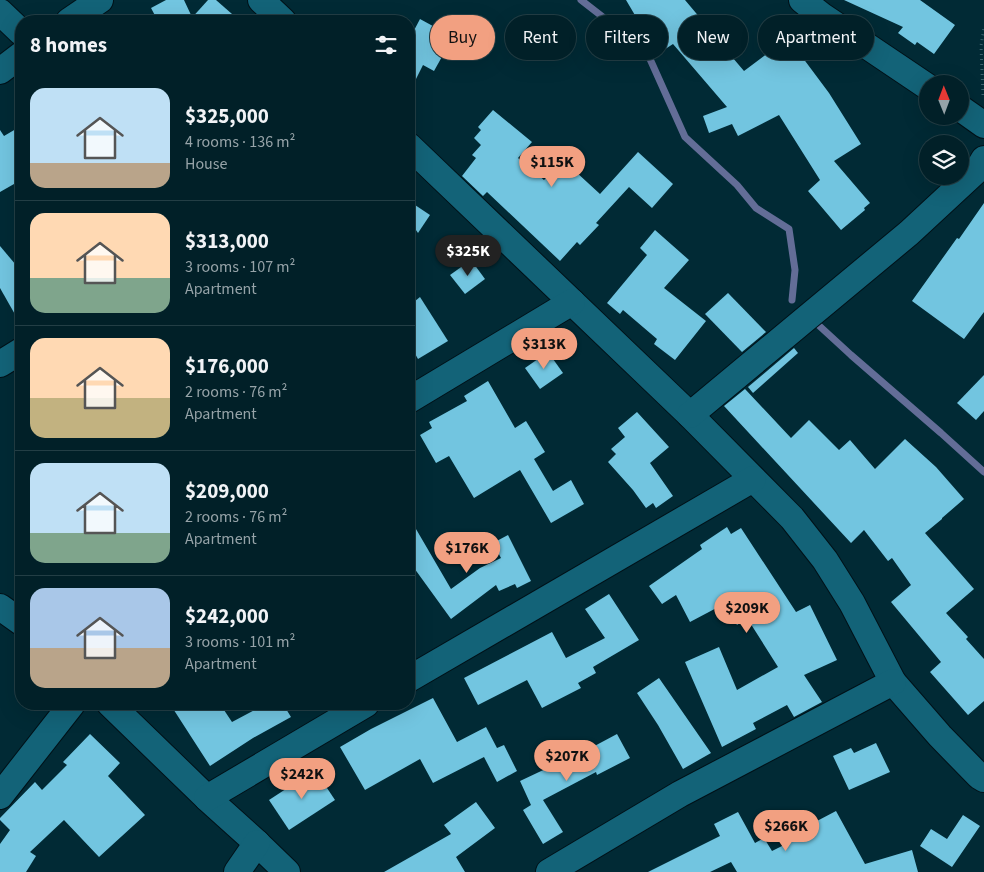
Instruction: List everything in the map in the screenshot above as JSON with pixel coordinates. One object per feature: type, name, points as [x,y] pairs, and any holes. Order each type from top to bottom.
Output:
[{"type":"street","points":[[79,15],[100,0]]},
{"type":"street","points":[[262,0],[277,15]]},
{"type":"street","points":[[802,0],[821,16],[919,81]]},
{"type":"street","points":[[0,12],[15,26]]},
{"type":"street","points":[[0,71],[15,60]]},
{"type":"street","points":[[415,152],[690,415],[792,518],[825,560],[852,603],[894,682],[940,736],[984,780]]},
{"type":"street","points":[[690,415],[909,233],[978,169],[984,159]]},
{"type":"street","points":[[415,396],[572,302]]},
{"type":"street","points":[[0,364],[15,355]]},
{"type":"street","points":[[415,676],[753,479]]},
{"type":"street","points":[[0,607],[15,618]]},
{"type":"street","points":[[549,872],[680,794],[894,682]]},
{"type":"street","points":[[0,796],[67,710]]},
{"type":"street","points":[[116,710],[287,872]]},
{"type":"street","points":[[207,798],[356,710]]},
{"type":"street","points":[[237,872],[257,844]]},
{"type":"path","points":[[976,112],[984,28]]},
{"type":"building","points":[[166,0],[184,0],[191,15],[155,15],[151,8]]},
{"type":"building","points":[[208,0],[216,0],[233,15],[194,15]]},
{"type":"building","points":[[626,0],[685,0],[698,15],[678,15],[678,50],[673,44],[668,47],[668,15],[635,15]]},
{"type":"building","points":[[844,0],[920,0],[955,25],[934,54],[917,42],[915,45],[898,33],[903,27]]},
{"type":"building","points":[[420,19],[430,24],[430,60],[440,60],[434,71],[423,65],[415,81],[415,29]]},
{"type":"building","points":[[687,60],[735,60],[744,71],[759,60],[804,60],[829,93],[861,144],[834,161],[870,203],[864,208],[865,210],[841,230],[808,191],[820,180],[779,115],[738,136],[732,124],[709,133],[703,116],[727,107]]},
{"type":"building","points":[[493,110],[532,142],[518,158],[544,180],[563,160],[600,194],[638,152],[673,184],[652,208],[629,187],[596,223],[599,225],[580,245],[577,242],[560,261],[487,192],[483,196],[462,176],[476,158],[472,155],[481,145],[474,138],[481,130],[478,127]]},
{"type":"building","points":[[0,130],[4,136],[15,130],[15,183],[0,192]]},
{"type":"building","points":[[984,203],[984,312],[964,339],[912,301]]},
{"type":"building","points":[[415,205],[430,215],[418,233],[415,229]]},
{"type":"building","points":[[655,230],[689,260],[664,288],[706,321],[675,360],[654,344],[657,339],[623,310],[620,314],[607,303],[647,255],[640,248]]},
{"type":"building","points":[[0,246],[15,264],[15,314],[0,288]]},
{"type":"building","points":[[471,260],[485,279],[465,294],[450,275]]},
{"type":"building","points":[[728,293],[766,332],[742,352],[705,314]]},
{"type":"building","points":[[420,297],[448,341],[418,359],[415,354],[415,301]]},
{"type":"building","points":[[794,348],[798,353],[753,393],[748,387]]},
{"type":"building","points":[[548,352],[563,373],[540,389],[525,368]]},
{"type":"building","points":[[984,375],[984,411],[976,420],[957,403]]},
{"type":"building","points":[[488,381],[515,428],[526,421],[545,452],[534,459],[553,491],[571,480],[584,504],[551,523],[520,470],[474,498],[449,456],[436,463],[420,435],[432,428],[429,422],[467,401],[464,396]]},
{"type":"building","points":[[745,389],[791,438],[809,420],[839,450],[850,440],[875,469],[905,439],[936,467],[964,499],[925,533],[974,589],[946,613],[968,637],[966,639],[984,659],[984,701],[968,715],[930,672],[941,662],[891,602],[911,585],[892,558],[888,561],[864,530],[851,543],[724,406]]},
{"type":"building","points":[[637,412],[669,447],[650,463],[673,496],[656,508],[653,503],[646,508],[608,462],[616,454],[611,449],[625,437],[618,428]]},
{"type":"building","points":[[415,527],[451,589],[480,568],[501,558],[493,543],[508,535],[531,581],[517,588],[515,584],[499,591],[496,585],[451,619],[415,569]]},
{"type":"building","points":[[727,527],[731,534],[741,528],[796,612],[810,605],[837,660],[804,675],[822,702],[794,717],[787,705],[753,723],[756,729],[722,747],[685,662],[719,647],[737,690],[778,667],[747,618],[737,625],[724,604],[690,622],[676,595],[662,604],[649,586],[702,549],[700,545]]},
{"type":"building","points":[[609,594],[639,640],[593,667],[596,673],[578,683],[581,688],[542,708],[527,680],[478,705],[464,678],[552,632],[566,658],[605,638],[585,609]]},
{"type":"building","points":[[659,678],[711,753],[683,769],[637,693]]},
{"type":"building","points":[[433,698],[457,742],[486,727],[497,748],[504,745],[517,771],[497,782],[484,757],[433,783],[420,759],[365,790],[340,747],[409,710],[415,710],[415,707]]},
{"type":"building","points":[[174,710],[224,710],[232,722],[255,710],[287,710],[291,717],[253,738],[210,766]]},
{"type":"building","points":[[90,734],[120,763],[108,776],[145,815],[99,857],[64,820],[30,852],[36,856],[26,872],[0,872],[0,844],[10,830],[0,818],[35,782],[42,790],[67,765],[63,762]]},
{"type":"building","points":[[617,734],[630,758],[597,775],[596,772],[543,800],[563,832],[543,844],[523,810],[531,805],[520,781],[556,764],[557,766]]},
{"type":"building","points":[[876,743],[890,772],[849,790],[833,756],[851,748],[854,753]]},
{"type":"building","points":[[315,770],[335,800],[289,830],[269,800]]},
{"type":"building","points":[[476,802],[495,828],[456,857],[465,872],[384,872],[451,834],[444,825]]},
{"type":"building","points":[[836,811],[865,864],[912,850],[918,872],[737,872],[731,862],[710,872],[648,872],[720,836],[714,824],[738,812],[755,843],[764,838],[772,851],[800,837],[798,831]]},
{"type":"building","points":[[963,815],[980,826],[952,867],[920,846],[931,829],[947,839]]},
{"type":"waterway","points":[[581,0],[617,28],[650,59],[685,137],[737,185],[756,208],[789,229],[795,270],[792,300]]},
{"type":"waterway","points":[[814,321],[984,472]]}]
